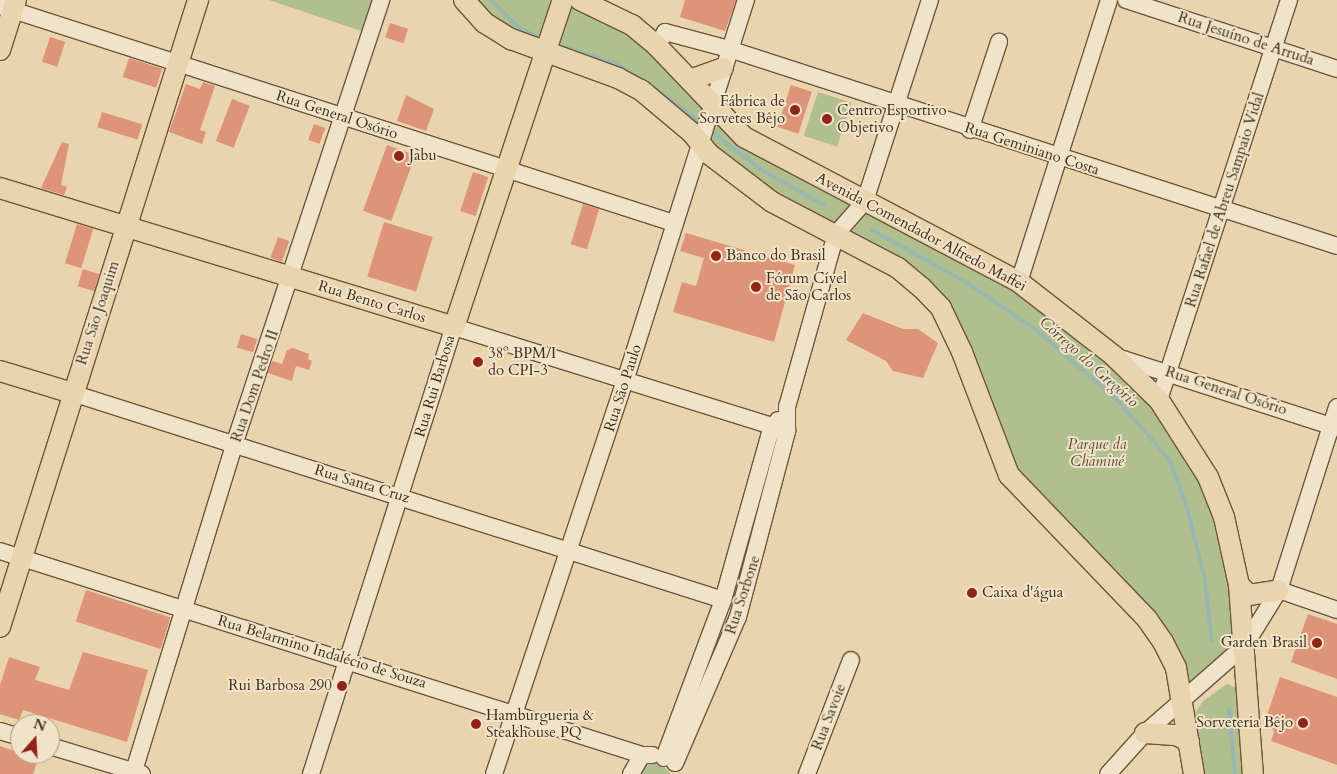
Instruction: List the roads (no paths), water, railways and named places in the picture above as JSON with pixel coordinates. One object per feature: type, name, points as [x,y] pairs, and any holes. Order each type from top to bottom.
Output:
[{"type":"main road","name":"Rua São Joaquim","points":[[0,627],[72,393],[198,0]]},
{"type":"main road","points":[[464,0],[485,23],[546,52],[618,78],[641,90],[772,202],[898,268],[941,308],[1009,475],[1147,619],[1176,668],[1183,700],[1194,774]]},
{"type":"main road","name":"Rua Rui Barbosa","points":[[454,327],[563,0]]},
{"type":"main road","name":"Avenida Comendador Alfredo Maffei","points":[[580,0],[632,25],[657,46],[690,80],[710,111],[744,137],[1019,282],[1114,356],[1159,400],[1208,476],[1224,517],[1239,585],[1245,645],[1253,774]]},
{"type":"main road","points":[[0,50],[10,5]]},
{"type":"main road","points":[[690,80],[726,59]]},
{"type":"main road","name":"Rua Bento Carlos","points":[[0,188],[454,327]]},
{"type":"main road","name":"Rua Santa Cruz","points":[[0,371],[72,393]]},
{"type":"main road","points":[[1239,585],[1249,595],[1278,590]]},
{"type":"main road","points":[[1145,733],[1177,735],[1189,742]]},
{"type":"street","name":"Rua Dom Pedro II","points":[[136,773],[234,445],[292,278],[381,0]]},
{"type":"street","name":"Rua São Paulo","points":[[494,774],[625,381],[746,0]]},
{"type":"street","points":[[865,202],[930,0]]},
{"type":"street","points":[[1019,282],[1109,0]]},
{"type":"street","name":"Rua Jesuíno de Arruda","points":[[1126,0],[1337,69]]},
{"type":"street","name":"Rua Rafael de Abreu Sampaio Vidal","points":[[1159,400],[1170,373],[1289,0]]},
{"type":"street","name":"Rua General Osório","points":[[10,5],[178,64],[674,223]]},
{"type":"street","name":"Rua Geminiano Costa","points":[[657,46],[665,32],[726,59],[897,105],[970,130],[1337,246]]},
{"type":"street","points":[[970,130],[998,42]]},
{"type":"street","name":"Rua Sorbone","points":[[673,765],[690,687],[723,600],[780,429],[836,234],[865,202]]},
{"type":"street","name":"Rua Bento Carlos","points":[[454,327],[780,429]]},
{"type":"street","name":"Rua Rui Barbosa","points":[[312,774],[454,327]]},
{"type":"street","name":"Rua General Osório","points":[[1114,356],[1334,427]]},
{"type":"street","name":"Rua Santa Cruz","points":[[72,393],[234,445],[570,548],[723,600]]},
{"type":"street","points":[[1108,774],[1145,733],[1245,645],[1278,590],[1334,427],[1337,407]]},
{"type":"street","name":"Rua Sorbone","points":[[673,765],[708,693],[738,617],[780,429]]},
{"type":"street","name":"Rua Belarmino Indalécio de Souza","points":[[0,551],[514,712],[642,755]]},
{"type":"street","points":[[1278,590],[1337,610]]},
{"type":"street","name":"Rua Savoie","points":[[807,774],[851,660]]},
{"type":"street","points":[[690,687],[708,693]]},
{"type":"street","points":[[60,749],[136,773]]},
{"type":"street","points":[[631,774],[642,755],[673,765]]},
{"type":"waterway","name":"Córrego do Gregório","points":[[491,0],[519,28],[542,39]]},
{"type":"waterway","name":"Córrego do Gregório","points":[[553,44],[614,63],[637,77]]},
{"type":"waterway","name":"Córrego do Gregório","points":[[647,83],[702,123]]},
{"type":"waterway","name":"Córrego do Gregório","points":[[709,130],[763,171],[824,205]]},
{"type":"waterway","name":"Córrego do Gregório","points":[[872,230],[966,282],[1035,329],[1118,401],[1169,459],[1187,507],[1204,575],[1212,641]]},
{"type":"waterway","name":"Córrego do Gregório","points":[[1229,710],[1235,774]]},
{"type":"place","name":"Fábrica de Sorvetes Bêjo","points":[[795,110]]},
{"type":"place","name":"Centro Esportivo Objetivo","points":[[827,119]]},
{"type":"place","name":"Jabu","points":[[399,156]]},
{"type":"place","name":"Banco do Brasil","points":[[716,256]]},
{"type":"place","name":"Fórum Cível de São Carlos","points":[[756,287]]},
{"type":"place","name":"38º BPM/I do CPI-3","points":[[478,362]]},
{"type":"place","name":"Caixa d'água","points":[[972,593]]},
{"type":"place","name":"Garden Brasil","points":[[1317,643]]},
{"type":"place","name":"Rui Barbosa 290","points":[[342,686]]},
{"type":"place","name":"Sorveteria Bêjo","points":[[1303,723]]},
{"type":"place","name":"Hamburgueria & Steakhouse PQ","points":[[476,724]]},
{"type":"park label","name":"Parque da Chaminé","points":[[1097,452]]}]
